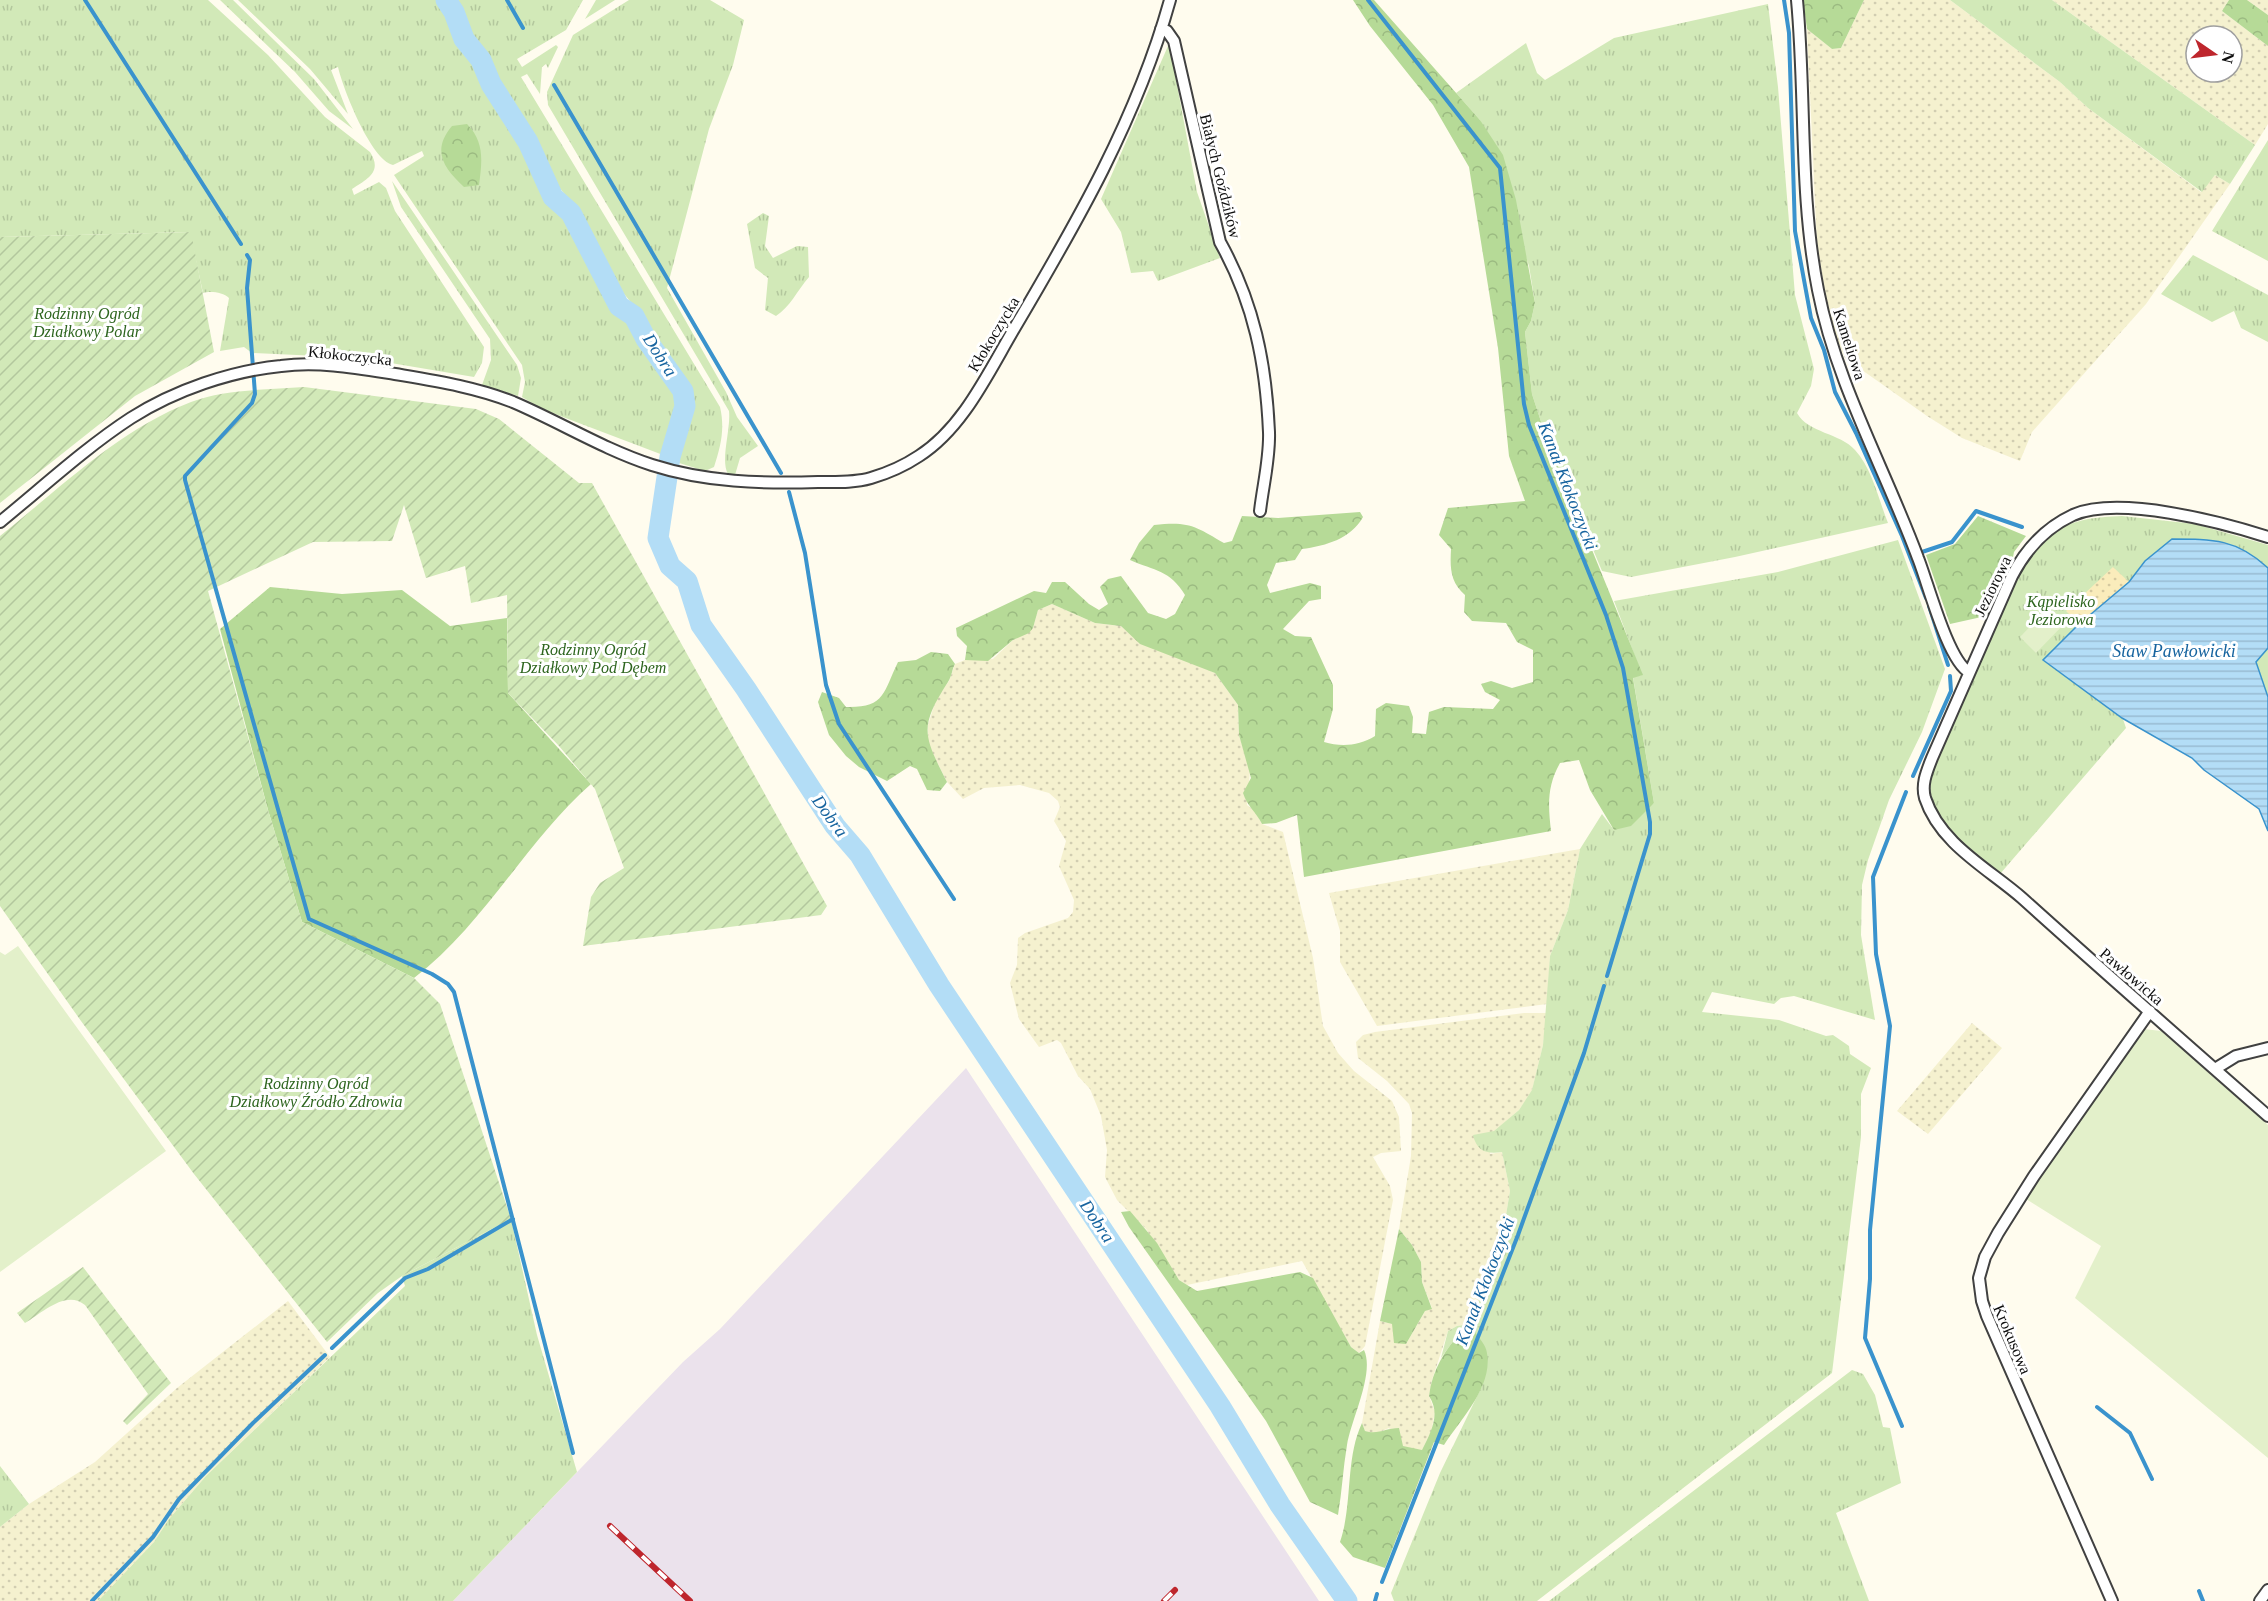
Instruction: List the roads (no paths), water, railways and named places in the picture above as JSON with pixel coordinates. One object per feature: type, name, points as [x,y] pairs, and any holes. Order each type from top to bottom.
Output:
[{"type":"street","name":"Kłokoczycka","points":[[0,522],[133,417],[192,390],[241,373],[262,368],[323,364],[476,389],[517,404],[607,447],[654,465],[690,474],[762,482],[868,479],[896,469],[936,444],[974,396],[1091,195],[1132,108],[1170,0]]},
{"type":"street","name":"Kameliowa","points":[[1797,0],[1810,246],[1818,291],[1844,375],[1918,556],[1945,633],[1958,664],[1969,672]]},
{"type":"street","name":"Białych Goździków","points":[[1161,28],[1174,41],[1220,242],[1235,270],[1257,329],[1269,434],[1260,510]]},
{"type":"street","name":"Jeziorowa","points":[[1975,861],[1954,842],[1937,820],[1925,799],[1923,786],[1932,758],[1969,672],[2022,558],[2044,533],[2074,514],[2092,510],[2112,510],[2164,513],[2200,519],[2268,537]]},
{"type":"street","name":"Pawłowicka","points":[[1975,861],[2019,895],[2268,1116]]},
{"type":"street","name":"Krokusowa","points":[[2112,1601],[1987,1316],[1982,1301],[1979,1278],[1985,1257],[2013,1207],[2150,1011]]},
{"type":"street","points":[[2215,1069],[2236,1056],[2268,1048]]},
{"type":"street","points":[[2260,1601],[2268,1590]]},
{"type":"water","name":"Staw Pawłowicki","points":[[2172,539],[2200,539],[2235,546],[2257,558],[2268,568],[2268,648],[2256,662],[2268,697],[2268,831],[2259,809],[2204,770],[2192,758],[2122,718],[2043,660],[2078,625],[2129,582],[2145,561]]},
{"type":"waterway","points":[[85,0],[241,244]]},
{"type":"waterway","name":"Dobra","points":[[446,0],[454,12],[464,39],[481,60],[491,84],[528,142],[553,197],[571,213],[619,306],[634,316],[646,339],[683,391],[685,406],[670,457],[658,538],[670,566],[687,581],[701,625],[746,689],[835,826],[860,855],[939,985],[1220,1406],[1280,1505],[1347,1601]]},
{"type":"waterway","points":[[507,0],[523,28]]},
{"type":"waterway","name":"Kanał Kłokoczycki","points":[[1368,0],[1500,168],[1524,404],[1529,425],[1606,615],[1623,668],[1650,822],[1650,834],[1607,976]]},
{"type":"waterway","points":[[1784,0],[1789,33],[1795,231],[1811,318],[1824,350],[1835,392],[1902,536],[1926,598]]},
{"type":"waterway","points":[[554,85],[781,473]]},
{"type":"waterway","points":[[247,255],[250,260],[247,288],[255,394],[252,403],[185,476],[185,480],[309,919],[432,974],[448,984],[454,992],[573,1453]]},
{"type":"waterway","points":[[789,492],[805,553],[826,685],[839,724],[954,899]]},
{"type":"waterway","points":[[1922,552],[1952,542],[1976,511],[2022,527]]},
{"type":"waterway","points":[[1929,606],[1948,665]]},
{"type":"waterway","points":[[1913,776],[1951,691],[1950,676]]},
{"type":"waterway","points":[[1902,1426],[1865,1338],[1870,1279],[1870,1230],[1890,1026],[1876,954],[1873,877],[1906,792]]},
{"type":"waterway","name":"Kanał Kłokoczycki","points":[[1382,1582],[1518,1235],[1584,1053],[1604,986]]},
{"type":"waterway","points":[[332,1348],[405,1278],[428,1269],[513,1219]]},
{"type":"waterway","points":[[92,1601],[153,1537],[179,1499],[253,1423],[325,1355]]},
{"type":"waterway","points":[[2097,1407],[2130,1433],[2152,1479]]},
{"type":"waterway","points":[[2199,1591],[2203,1601]]},
{"type":"waterway","name":"Kanał Kłokoczycki","points":[[1375,1601],[1377,1594]]},
{"type":"railway","points":[[610,1526],[690,1601]]},
{"type":"railway","points":[[1164,1601],[1175,1590]]},
{"type":"park label","name":"Rodzinny Ogród Działkowy Polar","points":[[87,322]]},
{"type":"park label","name":"Kąpielisko Jeziorowa","points":[[2061,610]]},
{"type":"park label","name":"Rodzinny Ogród Działkowy Pod Dębem","points":[[593,658]]},
{"type":"park label","name":"Rodzinny Ogród Działkowy Źródło Zdrowia","points":[[316,1092]]}]
